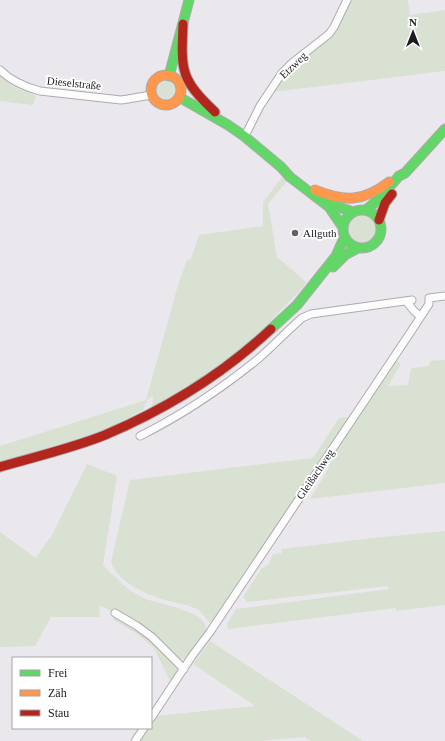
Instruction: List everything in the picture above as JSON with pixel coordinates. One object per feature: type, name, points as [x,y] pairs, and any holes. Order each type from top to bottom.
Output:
[{"type":"main road","points":[[169,76],[189,0]]},
{"type":"main road","points":[[183,24],[181,61],[189,86],[228,125]]},
{"type":"main road","points":[[160,76],[169,76],[179,84],[180,93],[179,97],[173,103],[164,105],[156,102],[151,94],[152,86],[160,76]]},
{"type":"main road","points":[[0,467],[104,434],[157,410],[197,387],[228,366],[270,331],[302,299],[336,256],[344,238],[342,226],[329,207],[290,177],[281,167],[244,136],[228,125],[179,97]]},
{"type":"main road","points":[[366,210],[379,199],[445,129]]},
{"type":"main road","points":[[281,167],[315,190],[327,201],[353,212]]},
{"type":"main road","points":[[315,190],[340,199],[362,198],[372,195],[402,174]]},
{"type":"main road","points":[[379,220],[385,202],[403,179],[402,174]]},
{"type":"main road","points":[[342,226],[344,220],[353,212],[366,210],[379,220],[381,227],[377,241],[372,246],[358,248],[352,246],[344,238]]},
{"type":"main road","points":[[302,299],[308,296],[342,259],[358,248]]},
{"type":"street","name":"Etzweg","points":[[244,136],[260,106],[282,73],[292,63],[329,34],[347,0]]},
{"type":"street","name":"Dieselstraße","points":[[0,70],[13,80],[40,91],[121,100],[128,100],[151,94]]},
{"type":"street","name":"Gleißachweg","points":[[152,717],[412,330],[429,304],[429,298],[445,296]]},
{"type":"street","points":[[140,436],[184,413],[205,399],[258,359],[293,326],[306,316],[325,311],[409,300],[414,311],[420,316]]},
{"type":"street","points":[[115,613],[152,637],[184,669]]},
{"type":"street","points":[[135,741],[143,729]]},
{"type":"green space","points":[[351,0],[408,0],[410,15],[445,10],[445,71],[272,92],[288,69],[336,27]]},
{"type":"green space","points":[[0,76],[12,86],[36,96],[33,105],[0,101]]},
{"type":"green space","points":[[166,81],[172,84],[175,90],[172,96],[166,99],[160,96],[157,90],[160,84]]},
{"type":"green space","points":[[282,177],[287,181],[268,204],[277,257],[306,282],[267,325],[262,333],[218,369],[152,407],[153,396],[147,400],[143,410],[103,431],[0,463],[0,446],[146,400],[178,285],[187,260],[191,259],[199,235],[263,226],[263,202]]},
{"type":"green space","points":[[362,215],[372,219],[376,229],[372,239],[362,243],[352,239],[348,229],[352,219]]},
{"type":"green space","points":[[395,359],[401,364],[388,386],[408,385],[411,368],[429,366],[430,361],[445,360],[445,483],[310,499],[330,466],[323,467]]},
{"type":"green space","points":[[350,417],[212,623],[197,609],[149,595],[136,588],[123,579],[114,568],[111,562],[130,480],[313,458],[339,418]]},
{"type":"green space","points":[[87,464],[117,476],[103,565],[137,595],[190,612],[204,622],[206,629],[204,637],[199,646],[187,660],[178,658],[181,669],[171,683],[154,648],[137,634],[114,620],[110,610],[99,605],[100,617],[51,617],[35,646],[0,647],[0,532],[36,558],[53,533]]},
{"type":"green space","points":[[445,531],[445,605],[396,611],[396,608],[228,629],[227,624],[236,609],[389,589],[388,586],[247,602],[243,597],[262,568],[269,564],[273,554],[282,553],[281,549]]},
{"type":"green space","points":[[210,641],[363,741],[311,741],[305,737],[259,741],[138,741],[146,729],[152,729],[152,719],[154,716],[255,706],[193,664]]},
{"type":"traffic: fast","points":[[169,76],[189,0]]},
{"type":"traffic: fast","points":[[179,97],[228,125],[244,136],[281,167],[290,177],[329,207],[342,226]]},
{"type":"traffic: fast","points":[[366,210],[379,199],[399,176],[405,173],[445,129]]},
{"type":"traffic: fast","points":[[326,200],[353,212]]},
{"type":"traffic: fast","points":[[358,210],[366,210],[376,215],[380,222],[381,229],[380,236],[376,243],[366,248],[358,248],[348,243],[346,240],[343,233],[343,225],[348,215],[351,213],[358,210]]},
{"type":"traffic: fast","points":[[271,329],[297,305],[336,256],[344,238]]},
{"type":"traffic: fast","points":[[333,267],[345,255],[358,248]]},
{"type":"traffic: slow","points":[[166,75],[172,76],[180,84],[181,90],[180,96],[172,104],[166,105],[160,104],[152,96],[151,90],[152,84],[160,76],[166,75]]},
{"type":"traffic: slow","points":[[315,190],[336,197],[354,198],[380,189],[389,182]]},
{"type":"traffic: jam","points":[[183,24],[182,53],[185,73],[195,91],[215,112]]},
{"type":"traffic: jam","points":[[379,220],[385,203],[392,194]]},
{"type":"traffic: jam","points":[[0,467],[93,440],[150,414],[193,389],[233,361],[271,329]]},
{"type":"place","name":"Allguth","points":[[295,233]]}]
